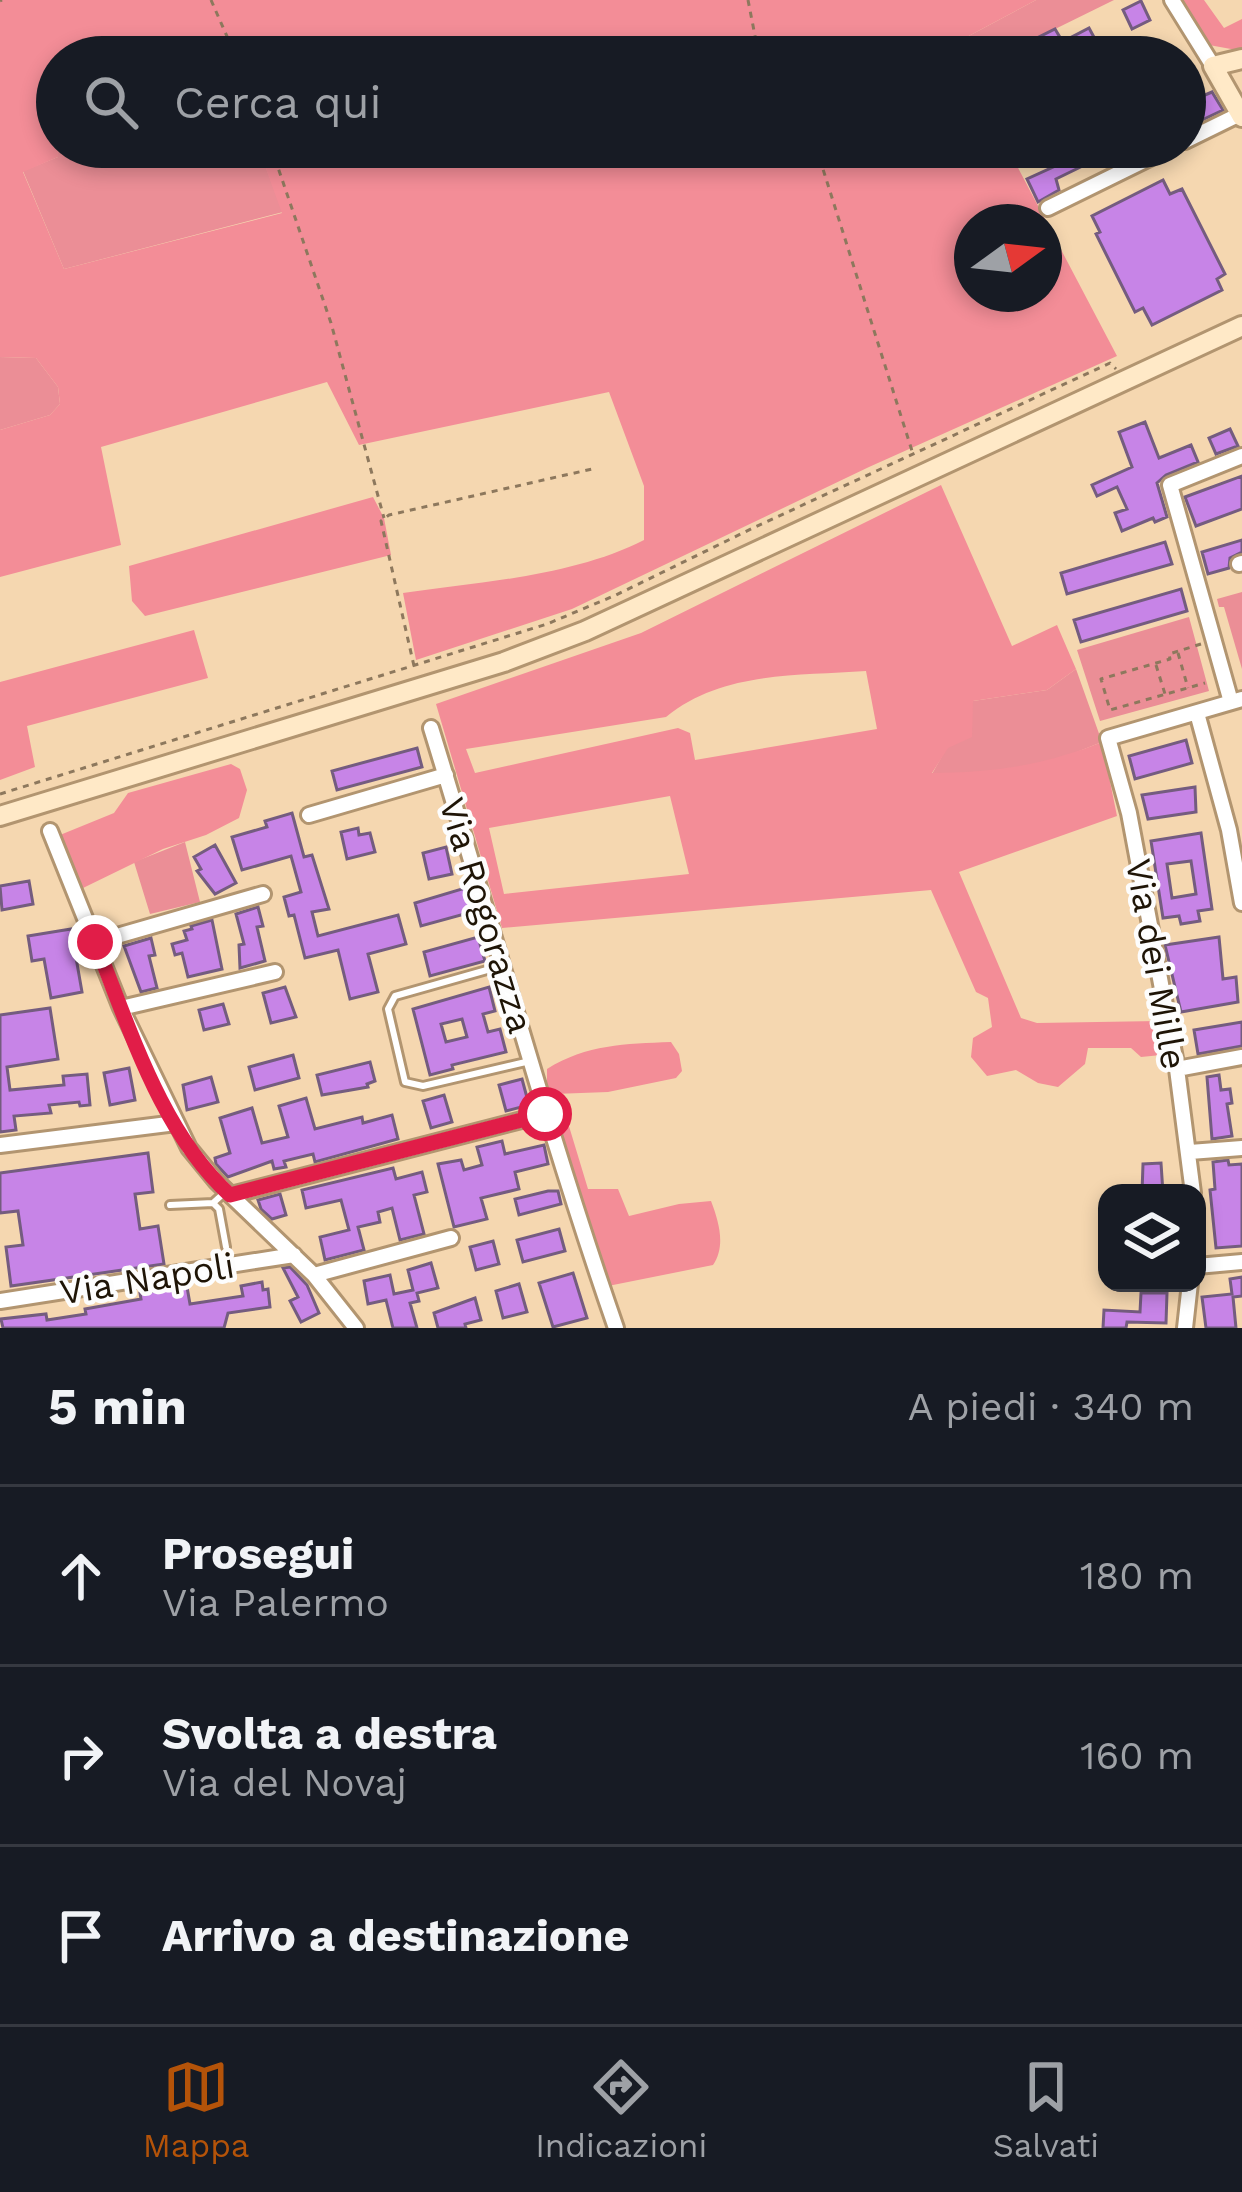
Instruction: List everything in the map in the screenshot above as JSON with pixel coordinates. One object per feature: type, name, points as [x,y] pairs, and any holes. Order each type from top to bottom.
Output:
[{"type":"street","points":[[1172,0],[1194,36]]},
{"type":"street","points":[[1206,55],[1235,86],[1241,115],[1206,131]]},
{"type":"street","points":[[1213,66],[1242,59]]},
{"type":"street","points":[[1056,204],[1129,168]]},
{"type":"street","points":[[0,816],[504,662],[585,632],[1240,326]]},
{"type":"street","points":[[1242,456],[1170,485],[1214,640],[1237,700],[1197,713],[1229,830],[1242,903]]},
{"type":"street","name":"Via dei Mille","points":[[1192,1184],[1177,1069],[1129,813],[1108,738],[1197,713]]},
{"type":"street","name":"Via Rogorazza","points":[[431,728],[545,1114],[616,1328]]},
{"type":"street","name":"Via Rogorazza","points":[[309,814],[446,776]]},
{"type":"street","points":[[50,831],[121,1007],[176,1123],[202,1166],[314,1275],[356,1328]]},
{"type":"street","points":[[95,942],[263,895]]},
{"type":"street","points":[[121,1007],[275,972]]},
{"type":"street","points":[[1177,1069],[1242,1057]]},
{"type":"street","points":[[228,1193],[545,1114]]},
{"type":"street","points":[[0,1145],[176,1123]]},
{"type":"street","points":[[1190,1152],[1242,1148]]},
{"type":"street","points":[[314,1275],[451,1238]]},
{"type":"street","name":"Via Napoli","points":[[0,1301],[294,1255]]},
{"type":"street","points":[[1206,1265],[1242,1262]]},
{"type":"street","points":[[1185,1328],[1189,1292]]},
{"type":"lane","points":[[504,965],[395,996],[389,1002],[405,1082],[423,1087],[530,1060]]},
{"type":"lane","points":[[170,1205],[213,1203],[228,1193]]},
{"type":"lane","points":[[213,1203],[219,1209],[226,1247]]},
{"type":"path","points":[[212,0],[227,36]]},
{"type":"path","points":[[748,0],[756,36]]},
{"type":"path","points":[[278,168],[331,323],[385,518],[381,529],[414,668]]},
{"type":"path","points":[[823,168],[913,454]]},
{"type":"path","points":[[0,794],[506,639],[616,595],[1110,363],[1126,379]]},
{"type":"path","points":[[385,518],[592,469]]},
{"type":"path","points":[[1205,683],[1110,710],[1101,679],[1170,659],[1169,654],[1214,640]]},
{"type":"path","points":[[1178,651],[1188,688]]},
{"type":"path","points":[[1155,664],[1165,694]]},
{"type":"shaded area","points":[[0,0],[1036,0],[969,36],[36,36],[36,166],[23,172],[64,269],[282,213],[266,168],[1018,168],[1037,204],[954,204],[954,312],[1062,312],[1062,251],[1117,356],[869,467],[572,609],[416,660],[403,593],[557,570],[644,540],[644,486],[609,392],[359,445],[327,382],[101,447],[121,545],[0,577],[0,430],[50,415],[60,404],[58,387],[36,358],[0,357]]},
{"type":"shaded area","points":[[1036,0],[1114,0],[1041,36],[969,36]]},
{"type":"shaded area","points":[[1182,0],[1204,0],[1224,28],[1242,19],[1242,51],[1209,45]]},
{"type":"shaded area","points":[[36,166],[266,168],[283,212],[64,269],[23,171]]},
{"type":"shaded area","points":[[0,357],[36,358],[58,387],[60,404],[50,415],[0,430]]},
{"type":"shaded area","points":[[941,485],[1012,646],[1057,625],[1076,669],[1047,690],[973,701],[972,737],[948,748],[932,773],[1018,766],[1102,742],[1117,816],[959,872],[1021,1018],[1037,1023],[1158,1021],[1161,1055],[1141,1057],[1131,1048],[1088,1048],[1085,1064],[1058,1087],[1038,1083],[1016,1070],[987,1076],[971,1057],[973,1038],[992,1027],[988,998],[976,992],[931,890],[502,928],[436,704],[641,633]],"holes":[[[866,671],[877,729],[695,760],[690,733],[678,728],[475,773],[466,749],[666,717],[711,691],[761,679]],[[670,796],[689,874],[504,894],[489,828]]]},
{"type":"shaded area","points":[[373,497],[384,518],[391,555],[145,616],[132,601],[129,566]]},
{"type":"shaded area","points":[[1242,592],[1242,669],[1224,607],[1219,607],[1217,599]]},
{"type":"shaded area","points":[[1189,617],[1209,691],[1100,721],[1077,650]]},
{"type":"shaded area","points":[[194,630],[208,678],[27,726],[35,767],[0,780],[0,682]]},
{"type":"shaded area","points":[[1076,669],[1102,742],[1059,759],[1001,772],[932,774],[973,701],[1047,690]]},
{"type":"shaded area","points":[[231,764],[240,769],[247,790],[239,818],[83,888],[60,835],[114,813],[128,793]]},
{"type":"shaded area","points":[[185,842],[200,902],[150,914],[134,862]]},
{"type":"shaded area","points":[[671,1042],[682,1071],[676,1078],[608,1092],[554,1094],[547,1086],[547,1069],[577,1055],[622,1045]]},
{"type":"shaded area","points":[[557,1106],[565,1113],[588,1189],[618,1189],[629,1216],[711,1201],[720,1242],[713,1265],[608,1286],[553,1111]]},
{"type":"building","points":[[1141,1],[1150,20],[1132,29],[1123,10]]},
{"type":"building","points":[[1212,92],[1223,110],[1206,118],[1206,95]]},
{"type":"building","points":[[1051,168],[1079,168],[1056,179],[1059,190],[1038,202],[1027,179]]},
{"type":"building","points":[[1163,180],[1170,194],[1182,189],[1225,274],[1217,279],[1222,290],[1152,325],[1143,308],[1135,312],[1096,234],[1100,232],[1092,216]]},
{"type":"building","points":[[1145,422],[1159,458],[1191,445],[1198,462],[1157,483],[1167,517],[1122,531],[1115,513],[1127,509],[1117,487],[1097,496],[1092,485],[1132,467],[1119,432]]},
{"type":"building","points":[[1230,429],[1238,446],[1216,454],[1209,438]]},
{"type":"building","points":[[1242,476],[1242,509],[1196,526],[1185,497]]},
{"type":"building","points":[[1242,540],[1242,552],[1230,558],[1229,568],[1208,574],[1202,552]]},
{"type":"building","points":[[1165,542],[1172,564],[1067,594],[1061,573]]},
{"type":"building","points":[[1181,589],[1187,611],[1081,642],[1074,620]]},
{"type":"building","points":[[1186,740],[1192,763],[1135,779],[1129,756]]},
{"type":"building","points":[[417,748],[422,767],[337,790],[332,771]]},
{"type":"building","points":[[1195,787],[1196,812],[1148,819],[1142,795]]},
{"type":"building","points":[[292,813],[304,857],[312,855],[329,909],[312,912],[318,936],[398,915],[406,944],[368,954],[378,992],[350,999],[338,950],[305,958],[284,897],[301,892],[291,856],[242,870],[232,837],[267,827],[265,821]]},
{"type":"building","points":[[358,828],[359,835],[370,833],[375,852],[347,859],[341,832]]},
{"type":"building","points":[[1201,833],[1212,909],[1198,911],[1200,921],[1181,924],[1179,916],[1163,918],[1151,841]],"holes":[[[1191,861],[1196,894],[1172,898],[1167,864]]]},
{"type":"building","points":[[215,845],[236,883],[215,894],[197,871],[201,869],[194,857]]},
{"type":"building","points":[[446,847],[452,874],[429,879],[423,853]]},
{"type":"building","points":[[29,881],[33,904],[2,910],[0,886]]},
{"type":"building","points":[[465,888],[472,912],[421,926],[415,903]]},
{"type":"building","points":[[258,907],[265,961],[240,968],[239,945],[244,944],[236,914]]},
{"type":"building","points":[[212,920],[222,969],[188,977],[182,953],[175,955],[172,944],[187,940],[184,931],[191,926]]},
{"type":"building","points":[[71,929],[82,992],[51,998],[44,959],[32,961],[28,936]]},
{"type":"building","points":[[478,937],[485,961],[430,976],[424,952]]},
{"type":"building","points":[[1219,937],[1223,979],[1236,977],[1238,1002],[1181,1012],[1165,945]]},
{"type":"building","points":[[151,938],[155,955],[149,956],[157,988],[141,992],[124,946]]},
{"type":"building","points":[[285,987],[296,1017],[271,1023],[263,993]]},
{"type":"building","points":[[489,987],[495,1011],[483,1014],[488,1032],[500,1029],[506,1052],[430,1075],[413,1009]],"holes":[[[462,1019],[467,1037],[446,1042],[441,1024]]]},
{"type":"building","points":[[223,1004],[229,1024],[204,1030],[199,1010]]},
{"type":"building","points":[[50,1008],[58,1059],[7,1067],[10,1090],[64,1085],[63,1076],[87,1074],[90,1105],[49,1105],[51,1113],[14,1116],[16,1130],[0,1132],[0,1015]]},
{"type":"building","points":[[1242,1022],[1242,1046],[1198,1054],[1194,1030]]},
{"type":"building","points":[[293,1055],[299,1078],[255,1090],[249,1067]]},
{"type":"building","points":[[370,1062],[375,1081],[368,1087],[322,1095],[317,1075]]},
{"type":"building","points":[[129,1068],[135,1100],[110,1105],[104,1073]]},
{"type":"building","points":[[1219,1075],[1221,1090],[1230,1089],[1232,1103],[1227,1104],[1232,1136],[1212,1139],[1207,1077]]},
{"type":"building","points":[[211,1077],[218,1102],[187,1110],[183,1085]]},
{"type":"building","points":[[522,1079],[529,1105],[506,1111],[499,1085]]},
{"type":"building","points":[[444,1095],[452,1122],[431,1128],[423,1101]]},
{"type":"building","points":[[306,1098],[315,1129],[392,1115],[398,1139],[315,1162],[313,1154],[284,1161],[286,1167],[274,1169],[272,1161],[228,1177],[216,1164],[215,1158],[230,1153],[220,1118],[252,1108],[262,1143],[288,1137],[279,1106]]},
{"type":"building","points":[[502,1141],[505,1154],[544,1145],[548,1164],[515,1172],[519,1189],[481,1198],[487,1219],[454,1227],[438,1164],[461,1160],[464,1170],[482,1165],[477,1147]]},
{"type":"building","points":[[148,1153],[153,1192],[135,1194],[140,1229],[158,1226],[164,1264],[11,1286],[6,1247],[23,1245],[18,1211],[0,1213],[0,1173]]},
{"type":"building","points":[[1228,1160],[1229,1165],[1242,1164],[1242,1246],[1216,1248],[1210,1190],[1215,1189],[1213,1162]]},
{"type":"building","points":[[1161,1163],[1162,1184],[1142,1184],[1143,1164]]},
{"type":"building","points":[[393,1168],[396,1179],[422,1172],[427,1192],[414,1195],[424,1234],[400,1240],[392,1208],[378,1212],[380,1222],[358,1227],[364,1250],[325,1260],[320,1237],[349,1230],[341,1200],[306,1208],[302,1190]]},
{"type":"building","points":[[558,1191],[561,1204],[519,1215],[515,1199]]},
{"type":"building","points":[[280,1194],[286,1215],[272,1219],[258,1200]]},
{"type":"building","points":[[559,1229],[565,1251],[523,1262],[517,1240]]},
{"type":"building","points":[[493,1241],[499,1264],[476,1270],[470,1247]]},
{"type":"building","points":[[431,1263],[438,1288],[417,1293],[419,1301],[410,1303],[417,1328],[393,1328],[386,1300],[368,1304],[364,1281],[390,1275],[394,1294],[413,1290],[408,1270]]},
{"type":"building","points":[[290,1267],[307,1285],[319,1313],[301,1322],[290,1301],[298,1297],[283,1268]]},
{"type":"building","points":[[573,1273],[587,1318],[553,1327],[539,1283]]},
{"type":"building","points":[[1242,1277],[1242,1296],[1233,1297],[1236,1328],[1206,1328],[1202,1297],[1232,1294],[1230,1279]]},
{"type":"building","points":[[262,1282],[270,1307],[228,1313],[224,1328],[3,1328],[1,1319],[46,1314],[47,1320],[86,1314],[85,1309],[141,1299],[140,1293],[187,1287],[190,1304],[243,1296],[241,1286]]},
{"type":"building","points":[[519,1284],[527,1312],[503,1318],[496,1291]]},
{"type":"building","points":[[1141,1293],[1167,1293],[1166,1323],[1127,1322],[1126,1328],[1103,1328],[1104,1310],[1140,1312]]},
{"type":"building","points":[[475,1298],[481,1320],[465,1324],[466,1328],[438,1328],[434,1313]]},
{"type":"route","points":[[95,942],[166,1108],[202,1166],[230,1195],[545,1114]]}]
